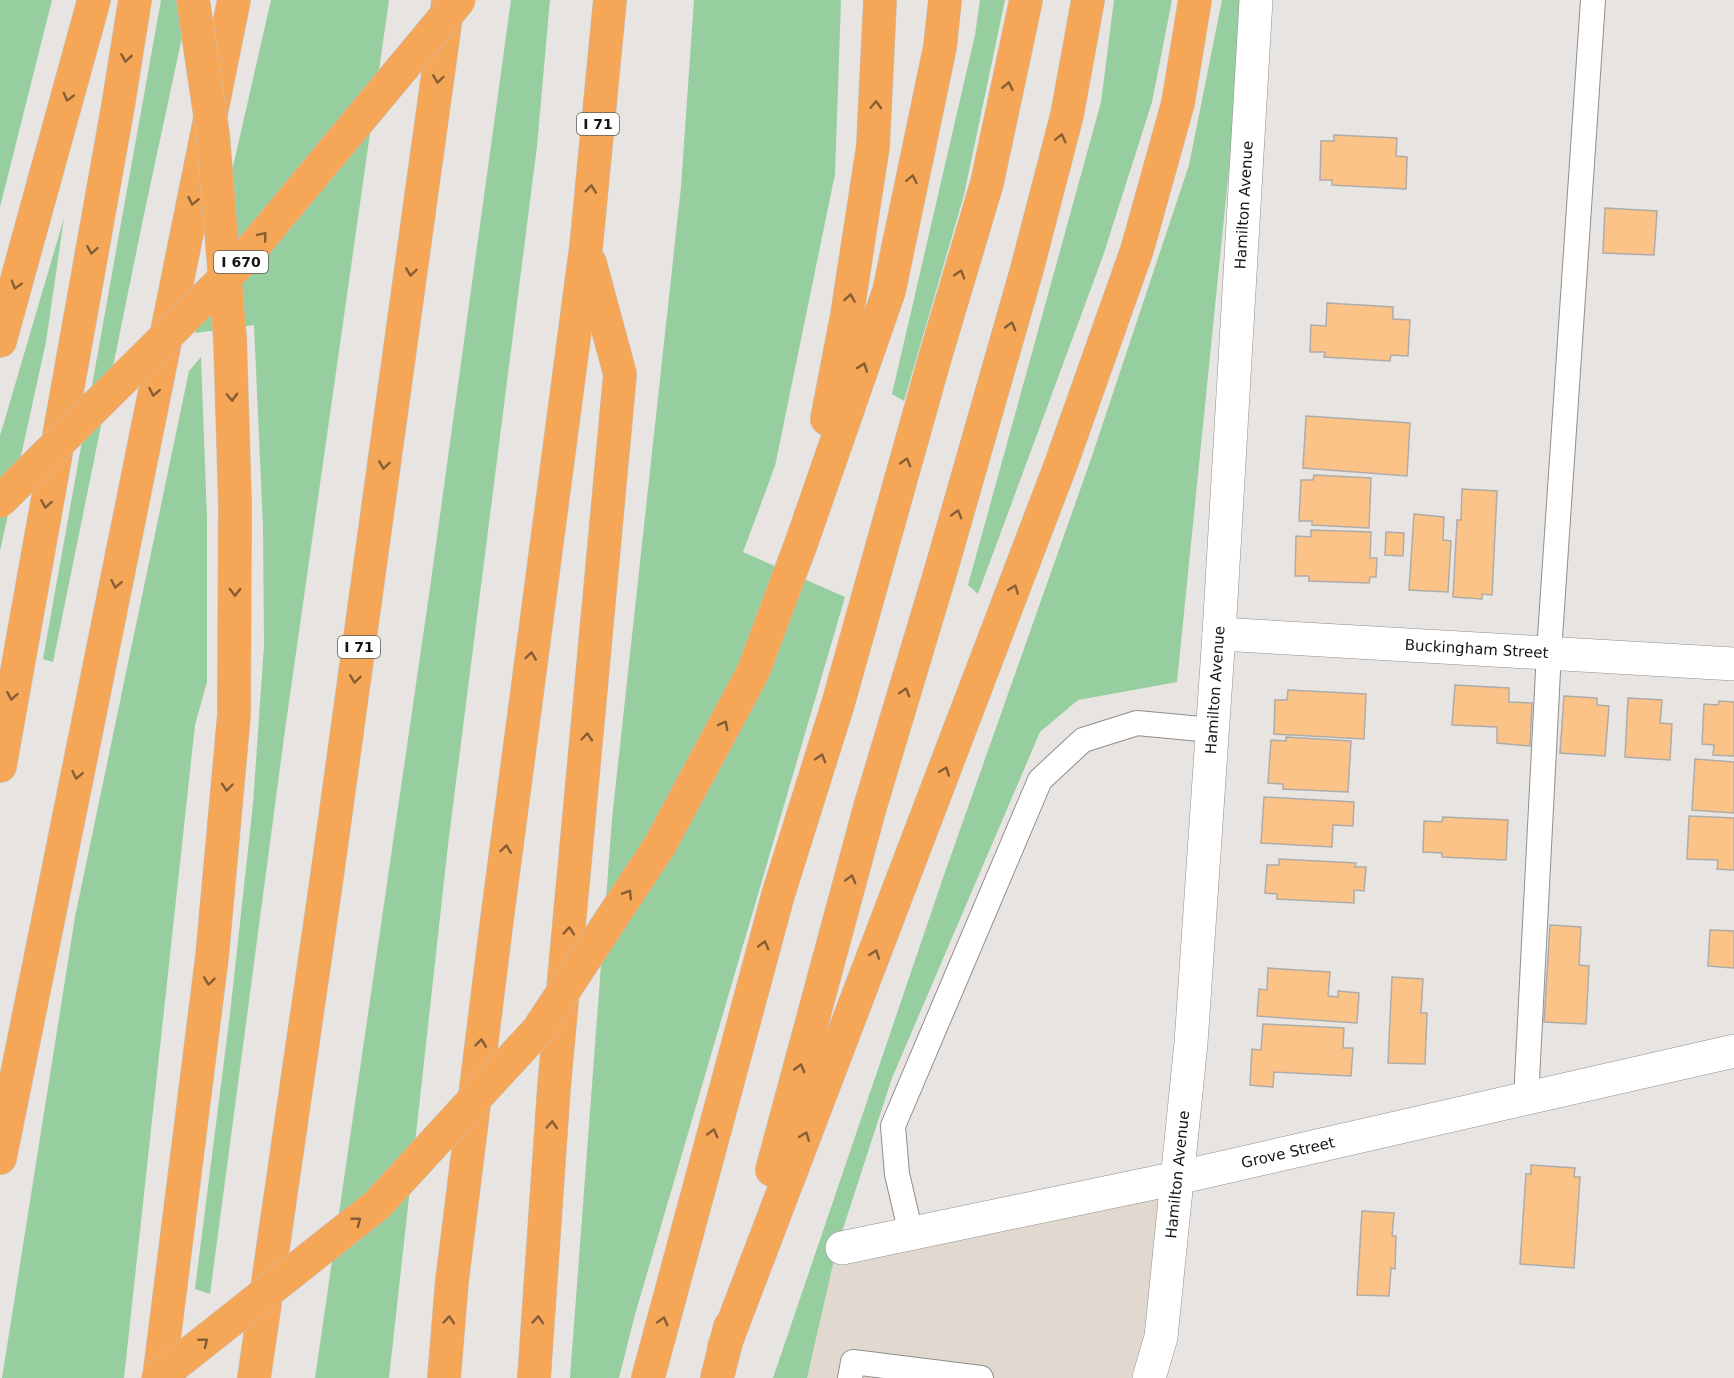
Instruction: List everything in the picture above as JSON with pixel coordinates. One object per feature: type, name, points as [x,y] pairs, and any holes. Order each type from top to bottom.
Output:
[{"type":"highway","points":[[0,341],[94,0]]},
{"type":"highway","points":[[0,766],[135,0]]},
{"type":"highway","points":[[159,1378],[212,957],[234,715],[235,503],[230,339],[213,135],[193,0]]},
{"type":"highway","points":[[0,1158],[234,0]]},
{"type":"highway","name":"I 71","points":[[254,1378],[334,829],[449,0]]},
{"type":"highway","name":"I 670","points":[[0,501],[240,263],[459,0]]},
{"type":"highway","name":"I 71","points":[[444,1378],[452,1281],[495,931],[585,247],[610,0]]},
{"type":"highway","points":[[802,541],[848,315],[873,146],[880,0]]},
{"type":"highway","points":[[159,1378],[377,1205],[538,1030],[660,845],[753,672],[802,541],[889,291],[940,47],[945,0]]},
{"type":"highway","points":[[648,1378],[778,895],[838,704],[987,183],[1026,0]]},
{"type":"highway","points":[[721,1363],[870,807],[1027,269],[1067,115],[1088,0]]},
{"type":"highway","points":[[721,1363],[1048,498],[1133,261],[1178,103],[1195,0]]},
{"type":"highway","points":[[534,1378],[554,1087],[620,375],[585,247]]},
{"type":"street","name":"Hamilton Avenue","points":[[1149,1378],[1161,1337],[1192,1031],[1219,634],[1256,0]]},
{"type":"street","name":"Buckingham Street","points":[[1219,634],[1734,664]]},
{"type":"street","name":"Grove Street","points":[[842,1248],[1177,1178],[1734,1051]]},
{"type":"lane","points":[[1526,1099],[1549,652],[1593,0]]},
{"type":"lane","points":[[911,1234],[897,1174],[893,1126],[1040,780],[1083,740],[1137,723],[1212,730]]},
{"type":"lane","points":[[850,1378],[853,1362],[981,1378]]},
{"type":"shaded area","points":[[1181,1182],[1148,1377],[1176,1378],[807,1378],[837,1247]]},
{"type":"green space","points":[[0,0],[52,0],[0,207]]},
{"type":"green space","points":[[161,0],[190,0],[53,662],[43,659]]},
{"type":"green space","points":[[271,0],[389,0],[285,730],[210,1294],[195,1289],[230,1014],[253,804],[264,645],[263,527],[254,325],[195,333]]},
{"type":"green space","points":[[511,0],[550,0],[537,146],[448,845],[389,1378],[315,1378],[430,588]]},
{"type":"green space","points":[[694,0],[841,0],[835,174],[775,466],[743,552],[845,597],[634,1318],[619,1378],[570,1378],[612,819],[681,187]]},
{"type":"green space","points":[[980,0],[1005,0],[964,195],[904,401],[892,394],[975,35]]},
{"type":"green space","points":[[1114,0],[1172,0],[1152,102],[1103,256],[978,594],[968,585],[1101,102]]},
{"type":"green space","points":[[1222,0],[1242,0],[1234,119],[1177,682],[1078,700],[1040,732],[892,1078],[837,1247],[807,1378],[773,1378],[944,875],[1091,459],[1189,165]]},
{"type":"green space","points":[[64,218],[46,342],[0,551],[0,436]]},
{"type":"green space","points":[[201,357],[207,519],[207,682],[195,725],[124,1378],[2,1378],[75,917],[189,371]]},
{"type":"building","points":[[1334,135],[1397,138],[1396,156],[1407,157],[1406,189],[1332,185],[1332,180],[1320,180],[1321,141],[1334,141]]},
{"type":"building","points":[[1605,208],[1657,211],[1654,255],[1603,253]]},
{"type":"building","points":[[1327,303],[1393,307],[1393,319],[1410,320],[1408,356],[1391,355],[1390,361],[1324,357],[1325,352],[1310,352],[1311,325],[1326,326]]},
{"type":"building","points":[[1306,416],[1410,423],[1407,476],[1303,468]]},
{"type":"building","points":[[1314,475],[1371,478],[1369,528],[1312,525],[1312,521],[1299,521],[1301,480],[1313,480]]},
{"type":"building","points":[[1462,489],[1497,491],[1492,595],[1482,594],[1482,599],[1453,597],[1457,520],[1461,520]]},
{"type":"building","points":[[1414,514],[1444,517],[1443,540],[1451,541],[1448,592],[1409,590]]},
{"type":"building","points":[[1311,530],[1371,532],[1370,558],[1377,558],[1376,577],[1370,577],[1369,583],[1309,581],[1309,576],[1295,576],[1296,536],[1311,537]]},
{"type":"building","points":[[1386,532],[1404,533],[1403,556],[1385,555]]},
{"type":"building","points":[[1455,685],[1509,688],[1509,702],[1532,703],[1530,746],[1497,743],[1497,727],[1452,725]]},
{"type":"building","points":[[1288,690],[1366,694],[1364,739],[1274,734],[1275,700],[1287,700]]},
{"type":"building","points":[[1564,696],[1597,698],[1597,705],[1609,706],[1605,756],[1560,753]]},
{"type":"building","points":[[1628,698],[1662,700],[1660,723],[1672,724],[1670,760],[1625,757]]},
{"type":"building","points":[[1719,701],[1734,702],[1734,756],[1713,755],[1714,745],[1702,744],[1704,704],[1718,705]]},
{"type":"building","points":[[1286,737],[1351,741],[1348,792],[1283,789],[1283,784],[1268,783],[1271,740],[1286,741]]},
{"type":"building","points":[[1695,759],[1734,762],[1734,813],[1692,810]]},
{"type":"building","points":[[1264,797],[1354,802],[1353,826],[1333,825],[1332,847],[1261,843]]},
{"type":"building","points":[[1689,816],[1734,818],[1734,870],[1717,869],[1718,860],[1687,859]]},
{"type":"building","points":[[1443,817],[1508,820],[1506,860],[1442,857],[1442,853],[1423,852],[1424,821],[1442,822]]},
{"type":"building","points":[[1279,859],[1356,863],[1355,867],[1366,867],[1364,891],[1354,890],[1354,903],[1277,899],[1277,894],[1265,893],[1267,865],[1279,865]]},
{"type":"building","points":[[1550,925],[1581,927],[1579,965],[1589,966],[1586,1024],[1544,1022]]},
{"type":"building","points":[[1710,930],[1734,931],[1734,968],[1708,966]]},
{"type":"building","points":[[1268,968],[1330,972],[1328,996],[1338,997],[1338,991],[1359,993],[1357,1023],[1257,1016],[1259,989],[1267,990]]},
{"type":"building","points":[[1392,977],[1423,979],[1421,1013],[1427,1013],[1425,1064],[1388,1063]]},
{"type":"building","points":[[1263,1024],[1344,1028],[1343,1048],[1353,1048],[1351,1076],[1274,1072],[1273,1087],[1250,1085],[1252,1049],[1261,1050]]},
{"type":"building","points":[[1531,1165],[1575,1168],[1574,1177],[1580,1177],[1574,1268],[1520,1264],[1526,1174],[1531,1174]]},
{"type":"building","points":[[1362,1211],[1394,1213],[1392,1236],[1396,1236],[1395,1269],[1391,1268],[1389,1296],[1357,1295]]}]
